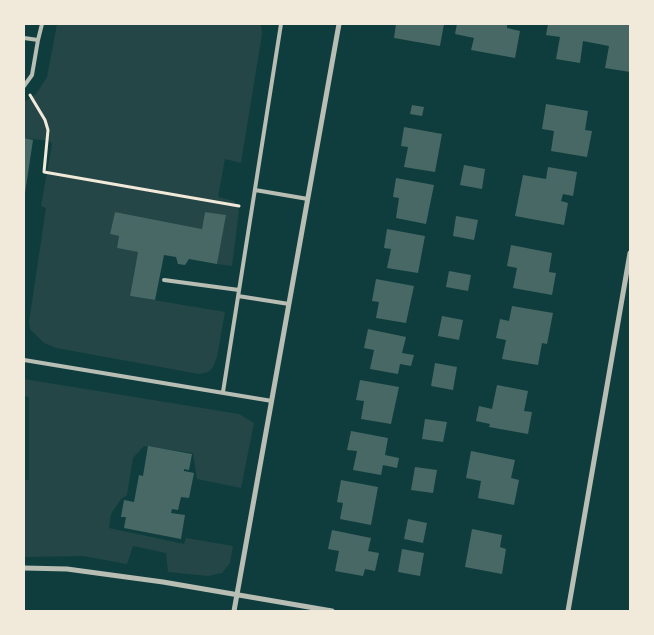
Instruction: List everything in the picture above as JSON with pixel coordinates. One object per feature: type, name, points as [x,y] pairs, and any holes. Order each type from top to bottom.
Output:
[{"type":"street","points":[[234,611],[339,24]]},
{"type":"street","points":[[568,611],[630,254]]},
{"type":"street","points":[[623,292],[630,293]]},
{"type":"street","points":[[24,568],[67,569],[237,594],[332,611]]},
{"type":"lane","points":[[24,86],[32,76],[42,24]]},
{"type":"lane","points":[[223,392],[280,24]]},
{"type":"lane","points":[[24,38],[38,40]]},
{"type":"lane","points":[[255,190],[308,199]]},
{"type":"lane","points":[[164,280],[239,290]]},
{"type":"lane","points":[[238,296],[289,304]]},
{"type":"lane","points":[[24,360],[272,401]]},
{"type":"path","points":[[24,86],[45,120],[48,130],[44,172],[252,208]]},
{"type":"shaded area","points":[[57,24],[261,24],[262,34],[241,163],[225,159],[218,197],[234,201],[239,211],[232,266],[217,264],[225,215],[205,212],[202,229],[115,212],[110,234],[119,236],[117,248],[138,252],[130,296],[225,312],[217,357],[213,367],[208,372],[199,374],[56,348],[44,343],[30,329],[29,322],[46,208],[41,206],[52,144],[50,141],[24,138],[24,102],[36,94],[47,77]]},
{"type":"shaded area","points":[[24,379],[239,414],[254,423],[241,488],[197,479],[193,453],[144,446],[133,458],[127,495],[121,499],[111,514],[109,528],[184,544],[186,538],[233,546],[230,563],[222,573],[208,576],[168,572],[166,553],[133,546],[127,564],[83,556],[24,557],[24,480],[29,480],[29,397],[24,396]]},
{"type":"building","points":[[396,24],[444,24],[440,46],[394,38]]},
{"type":"building","points":[[457,24],[507,24],[507,28],[520,31],[515,58],[471,50],[474,38],[455,34]]},
{"type":"building","points":[[548,24],[630,24],[630,72],[605,68],[609,46],[583,41],[580,63],[556,59],[560,37],[546,35]]},
{"type":"building","points":[[546,104],[588,111],[585,130],[592,131],[587,157],[551,151],[554,131],[542,129]]},
{"type":"building","points":[[412,105],[424,107],[422,116],[410,114]]},
{"type":"building","points":[[404,127],[442,134],[435,172],[404,167],[408,147],[401,146]]},
{"type":"building","points":[[24,138],[33,140],[25,193],[24,193]]},
{"type":"building","points":[[464,165],[485,169],[482,189],[460,185]]},
{"type":"building","points":[[548,167],[577,172],[573,196],[563,194],[561,201],[568,203],[564,225],[515,216],[523,175],[546,179]]},
{"type":"building","points":[[396,178],[434,185],[426,224],[396,218],[399,198],[393,197]]},
{"type":"building","points":[[115,212],[202,229],[205,212],[226,215],[217,264],[189,259],[185,265],[178,264],[176,257],[164,255],[155,300],[130,296],[138,252],[117,248],[119,236],[110,234]]},
{"type":"building","points":[[456,216],[478,220],[474,240],[453,236]]},
{"type":"building","points":[[387,229],[425,236],[418,273],[387,268],[391,249],[384,248]]},
{"type":"building","points":[[511,245],[552,253],[549,272],[556,273],[552,295],[513,288],[517,268],[507,266]]},
{"type":"building","points":[[449,271],[471,275],[468,291],[446,287]]},
{"type":"building","points":[[376,279],[414,286],[406,323],[376,318],[379,302],[372,301]]},
{"type":"building","points":[[512,306],[553,313],[547,344],[542,343],[538,365],[502,359],[506,340],[496,338],[500,319],[509,321]]},
{"type":"building","points":[[442,316],[463,320],[459,340],[438,336]]},
{"type":"building","points":[[368,329],[406,337],[402,353],[414,355],[411,366],[400,364],[398,374],[370,369],[374,350],[364,348]]},
{"type":"building","points":[[435,363],[457,367],[453,390],[431,386]]},
{"type":"building","points":[[360,380],[399,387],[391,424],[361,419],[364,401],[356,400]]},
{"type":"building","points":[[497,385],[528,391],[524,411],[532,412],[528,434],[489,427],[490,424],[476,421],[479,406],[492,409]]},
{"type":"building","points":[[425,419],[447,422],[443,442],[422,439]]},
{"type":"building","points":[[351,431],[388,438],[385,455],[399,458],[397,468],[383,465],[381,475],[353,470],[357,451],[347,450]]},
{"type":"building","points":[[148,446],[192,454],[189,470],[184,469],[184,471],[194,473],[189,498],[181,497],[178,510],[172,509],[171,513],[185,515],[181,539],[124,528],[126,517],[121,517],[124,500],[134,502],[139,475],[143,476]]},
{"type":"building","points":[[471,451],[515,460],[511,478],[519,480],[514,505],[478,498],[481,481],[466,478]]},
{"type":"building","points":[[415,467],[437,470],[433,493],[411,490]]},
{"type":"building","points":[[341,480],[378,487],[371,525],[340,519],[343,503],[337,502]]},
{"type":"building","points":[[408,519],[427,523],[423,543],[404,539]]},
{"type":"building","points":[[472,529],[502,535],[500,547],[506,549],[502,574],[465,567]]},
{"type":"building","points":[[332,530],[371,538],[368,551],[379,553],[375,571],[365,569],[363,576],[335,571],[339,551],[328,549]]},
{"type":"building","points":[[402,549],[424,553],[420,576],[398,572]]}]
